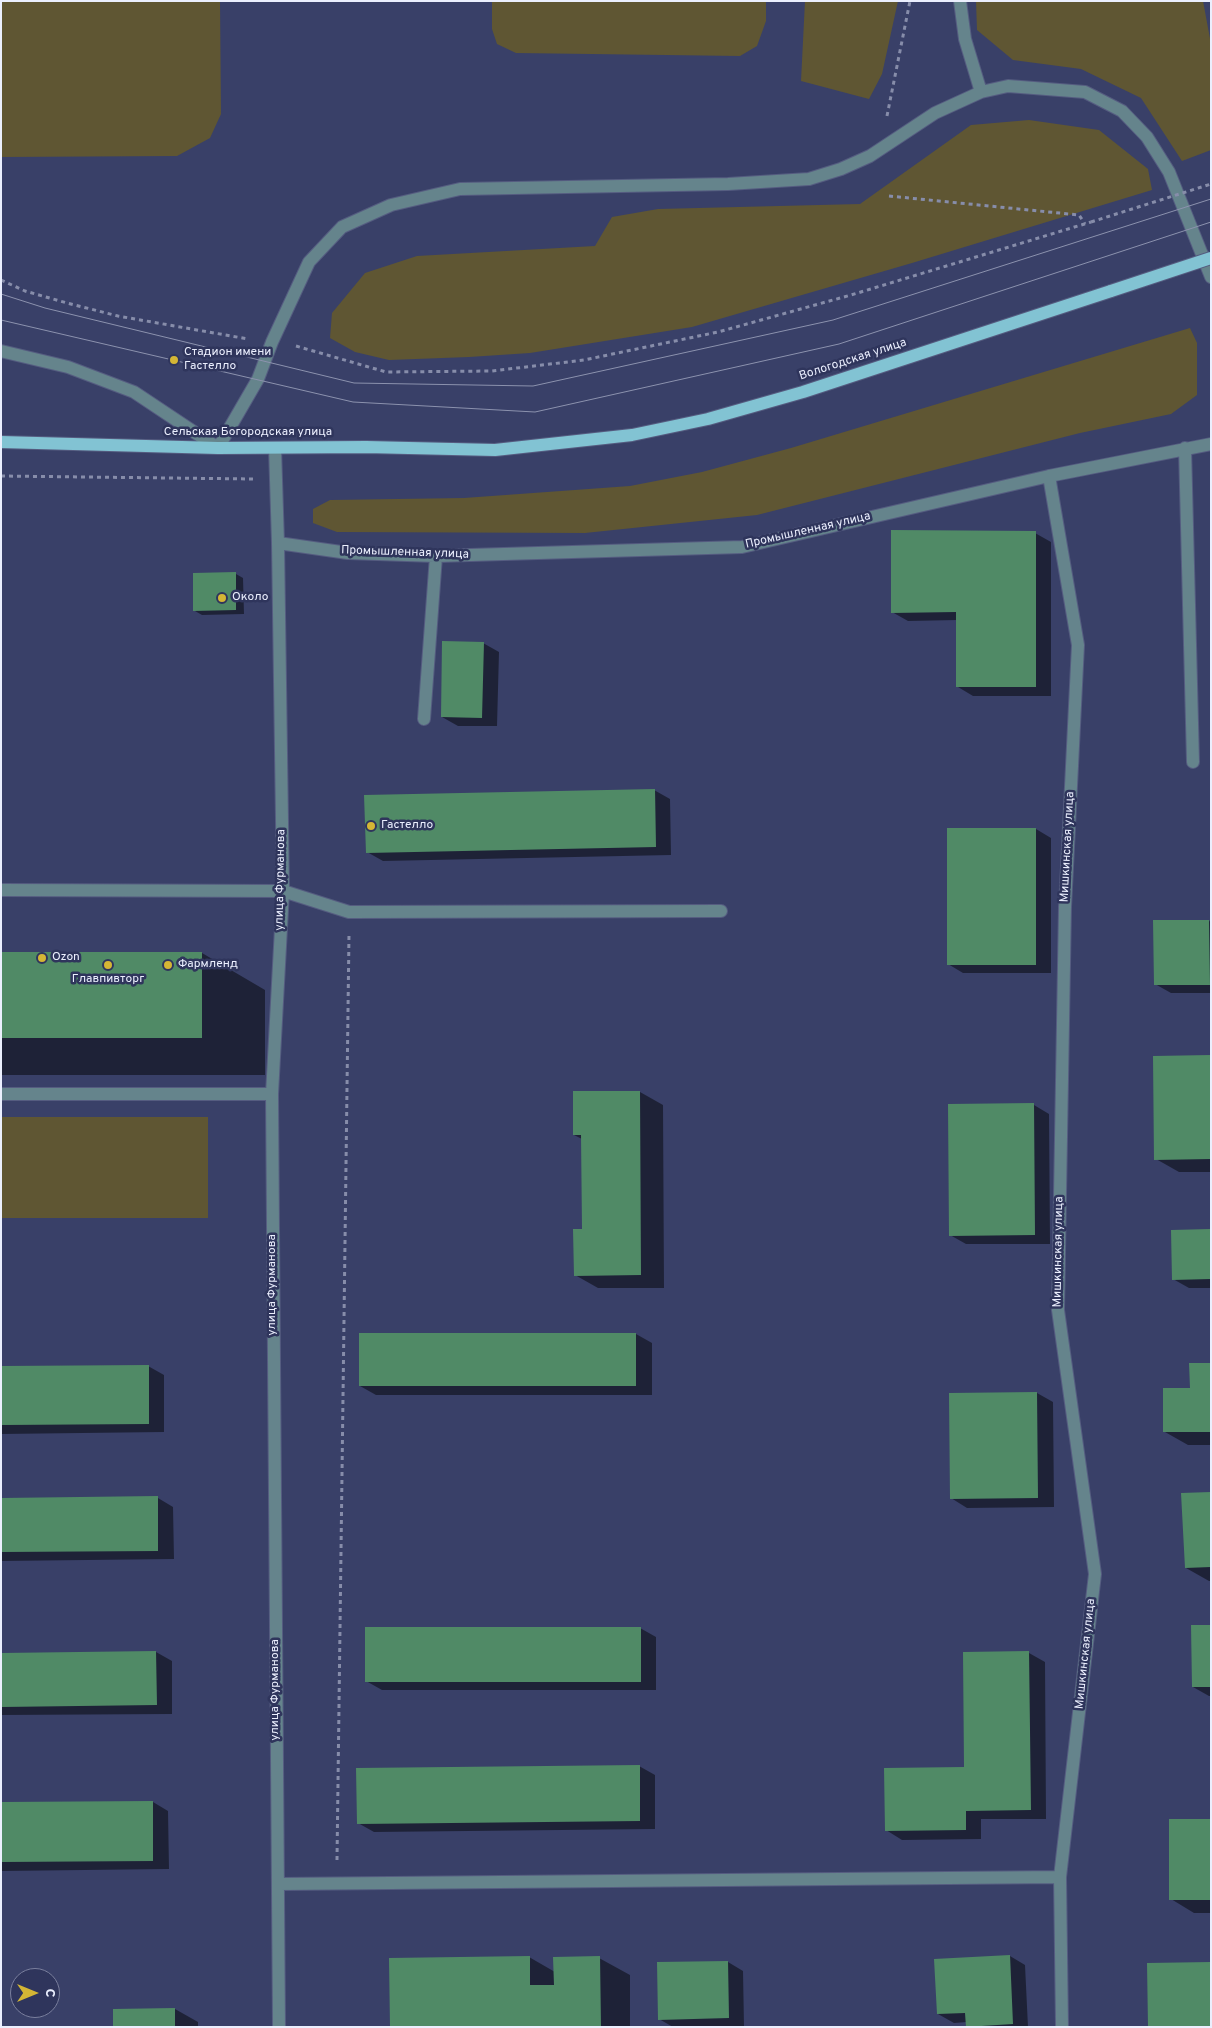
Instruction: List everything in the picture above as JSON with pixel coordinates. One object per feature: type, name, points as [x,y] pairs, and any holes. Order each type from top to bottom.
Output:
[{"type":"main road","name":"Вологодская улица","points":[[495,450],[632,435],[708,419],[803,392],[1211,258]]},
{"type":"main road","name":"Сельская Богородская улица","points":[[1,442],[218,448],[366,447],[495,450]]},
{"type":"street","points":[[960,1],[965,39],[981,92]]},
{"type":"street","points":[[1,351],[68,367],[134,392],[218,448],[258,379],[272,342],[309,262],[342,227],[391,205],[460,189],[728,184],[809,179],[842,170],[870,156],[935,113],[981,92],[1008,86],[1085,92],[1122,111],[1147,136],[1169,172],[1211,277]]},
{"type":"street","name":"Промышленная улица","points":[[278,543],[348,554],[436,556],[742,547],[1049,476],[1211,444]]},
{"type":"street","name":"улица Фурманова","points":[[275,448],[283,891],[272,1094],[279,2027]]},
{"type":"street","points":[[1185,448],[1193,762]]},
{"type":"street","name":"Мишкинская улица","points":[[1049,476],[1078,645],[1065,906],[1058,1310],[1095,1574],[1060,1876],[1062,2027]]},
{"type":"street","points":[[424,719],[436,556]]},
{"type":"street","points":[[1,890],[283,891],[349,912],[721,911]]},
{"type":"street","points":[[1,1094],[272,1094]]},
{"type":"street","points":[[278,1884],[1060,1876]]},
{"type":"path","points":[[885,124],[910,1]]},
{"type":"path","points":[[321,352],[386,372],[492,371],[584,360],[718,332],[861,292],[1211,184]]},
{"type":"path","points":[[889,196],[1079,214],[1085,224]]},
{"type":"path","points":[[1,280],[25,290],[67,303],[118,316],[215,334]]},
{"type":"path","points":[[1,476],[275,479]]},
{"type":"path","points":[[337,1883],[349,912]]},
{"type":"shaded area","points":[[1,1],[220,1],[221,114],[210,138],[177,156],[1,157]]},
{"type":"shaded area","points":[[492,1],[766,1],[766,21],[757,46],[740,56],[516,53],[497,44],[492,29]]},
{"type":"shaded area","points":[[805,1],[898,1],[882,74],[869,99],[801,81]]},
{"type":"shaded area","points":[[976,1],[1203,1],[1211,44],[1211,150],[1182,161],[1141,98],[1081,69],[1013,60],[977,30]]},
{"type":"shaded area","points":[[1029,120],[1099,130],[1148,169],[1152,190],[692,327],[530,353],[389,360],[355,352],[330,338],[332,313],[365,273],[417,256],[595,246],[612,217],[658,209],[860,204],[971,125]]},
{"type":"shaded area","points":[[1190,328],[1197,343],[1197,395],[1171,414],[1080,433],[757,515],[585,533],[337,532],[313,523],[313,509],[330,500],[464,498],[630,486],[702,472],[791,448]]},
{"type":"shaded area","points":[[1,1117],[208,1117],[208,1218],[1,1218]]},
{"type":"building","points":[[891,530],[1036,531],[1036,687],[956,687],[956,612],[891,613]]},
{"type":"building","points":[[236,572],[236,610],[193,611],[193,573]]},
{"type":"building","points":[[442,641],[484,642],[482,718],[441,717]]},
{"type":"building","points":[[655,789],[656,847],[366,853],[364,795]]},
{"type":"building","points":[[947,828],[1036,828],[1036,965],[947,965]]},
{"type":"building","points":[[1153,920],[1209,920],[1210,985],[1154,985]]},
{"type":"building","points":[[1,952],[202,952],[202,1038],[1,1038]]},
{"type":"building","points":[[1211,1055],[1211,1159],[1154,1160],[1153,1056]]},
{"type":"building","points":[[573,1091],[640,1091],[641,1275],[574,1276],[573,1229],[582,1229],[581,1135],[573,1135]]},
{"type":"building","points":[[1034,1103],[1035,1235],[949,1236],[948,1104]]},
{"type":"building","points":[[1211,1229],[1211,1279],[1172,1280],[1171,1230]]},
{"type":"building","points":[[359,1333],[636,1333],[636,1386],[359,1386]]},
{"type":"building","points":[[1189,1363],[1211,1363],[1211,1432],[1163,1432],[1163,1388],[1190,1388]]},
{"type":"building","points":[[149,1365],[149,1424],[1,1425],[1,1366]]},
{"type":"building","points":[[1037,1392],[1038,1498],[950,1499],[949,1393]]},
{"type":"building","points":[[1211,1492],[1211,1567],[1185,1568],[1181,1493]]},
{"type":"building","points":[[158,1496],[158,1551],[1,1552],[1,1498]]},
{"type":"building","points":[[1191,1625],[1211,1625],[1211,1687],[1192,1687]]},
{"type":"building","points":[[365,1627],[641,1627],[641,1682],[365,1682]]},
{"type":"building","points":[[156,1651],[157,1705],[1,1707],[1,1653]]},
{"type":"building","points":[[1029,1651],[1031,1810],[966,1811],[966,1830],[885,1831],[884,1768],[964,1767],[963,1652]]},
{"type":"building","points":[[640,1765],[640,1821],[357,1824],[356,1768]]},
{"type":"building","points":[[153,1801],[153,1861],[1,1862],[1,1802]]},
{"type":"building","points":[[1169,1819],[1211,1819],[1211,1900],[1169,1900]]},
{"type":"building","points":[[1010,1955],[1013,2024],[966,2027],[965,2013],[937,2014],[934,1959]]},
{"type":"building","points":[[530,1956],[530,1985],[554,1985],[553,1957],[600,1956],[601,2027],[390,2027],[389,1958]]},
{"type":"building","points":[[728,1961],[729,2018],[658,2020],[657,1962]]},
{"type":"building","points":[[1211,1962],[1211,2027],[1148,2027],[1147,1963]]},
{"type":"building","points":[[175,2008],[175,2027],[113,2027],[113,2009]]},
{"type":"tram line","points":[[1,294],[45,308],[354,383],[533,386],[833,320],[1211,199]]},
{"type":"tram line","points":[[1,320],[353,402],[535,412],[839,344],[1211,222]]},
{"type":"place","name":"Стадион имени Гастелло","points":[[174,360]]},
{"type":"place","name":"Около","points":[[222,598]]},
{"type":"place","name":"Гастелло","points":[[371,826]]},
{"type":"place","name":"Ozon","points":[[42,958]]},
{"type":"place","name":"Главпивторг","points":[[108,965]]},
{"type":"place","name":"Фармленд","points":[[168,965]]}]
